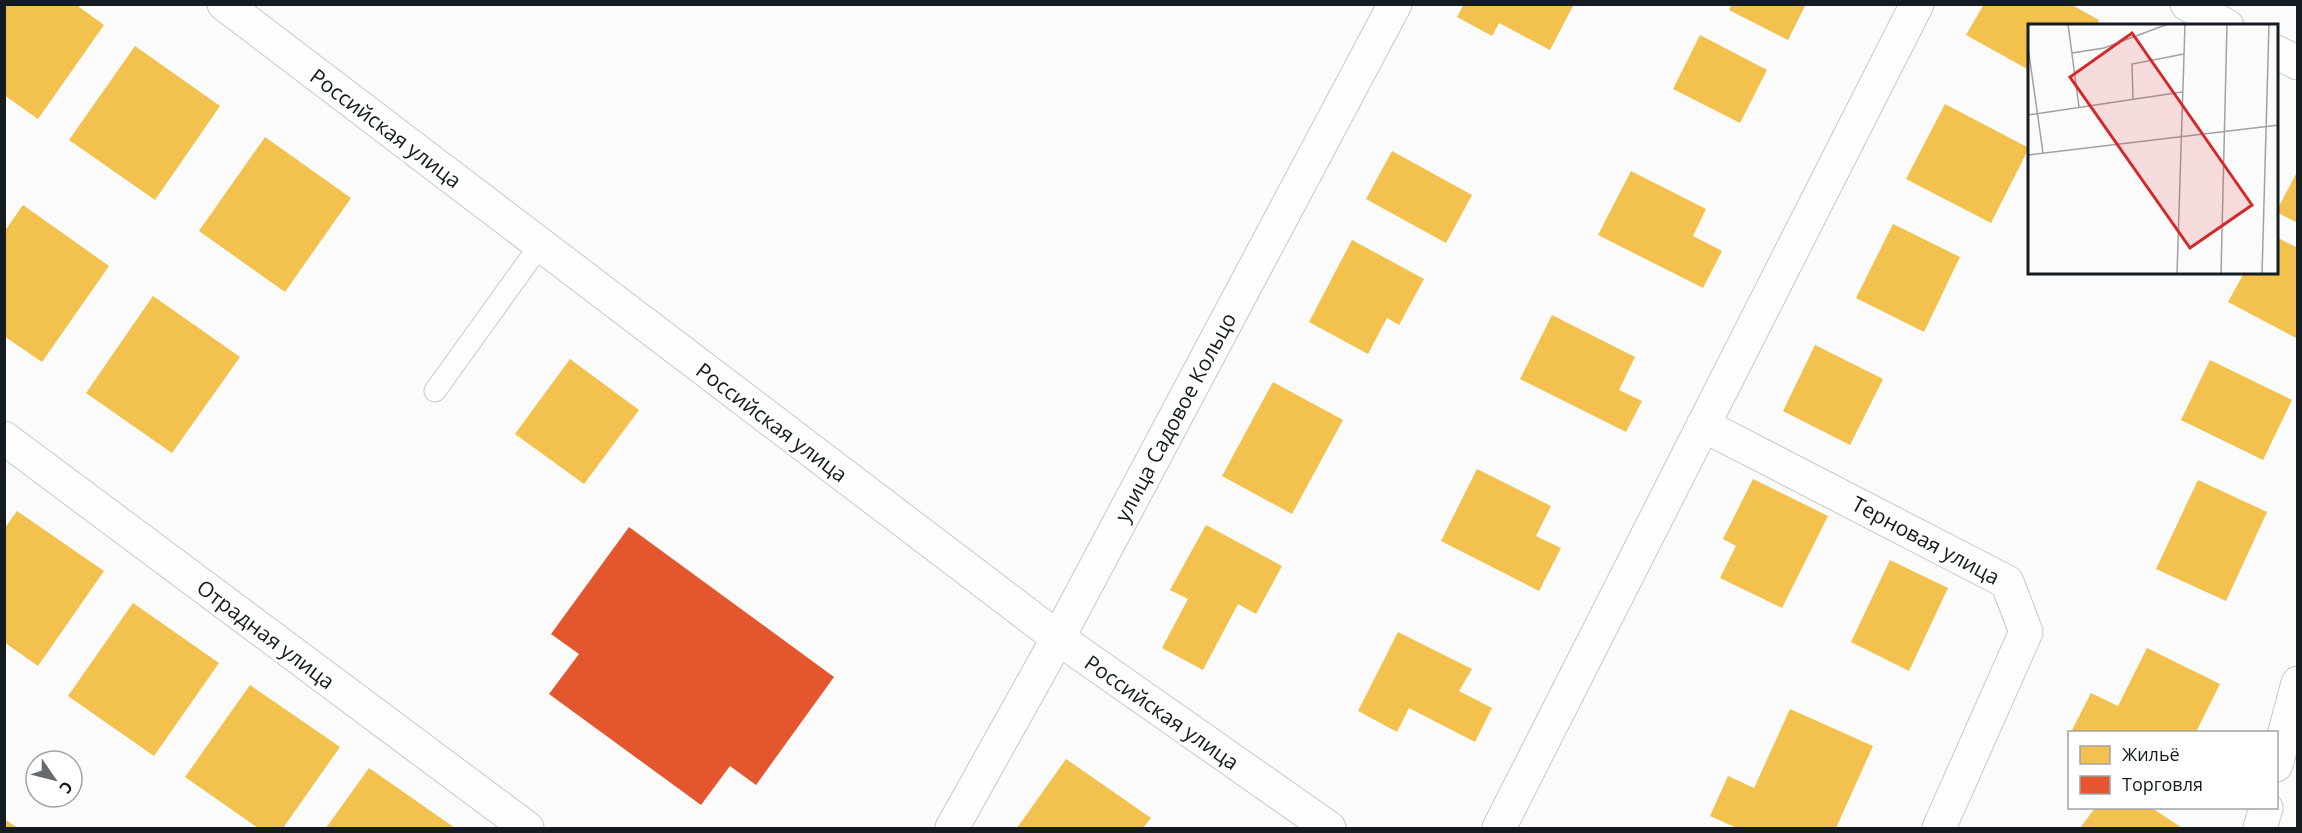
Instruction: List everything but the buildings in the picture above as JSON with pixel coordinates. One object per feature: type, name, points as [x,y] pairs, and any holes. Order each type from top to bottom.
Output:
[{"type":"street","name":"Российская улица","points":[[224,4],[1058,638],[1329,828]]},
{"type":"street","name":"улица Садовое Кольцо","points":[[952,828],[1058,638],[1395,4]]},
{"type":"street","points":[[1499,828],[1917,4]]},
{"type":"street","points":[[2187,4],[2223,24]]},
{"type":"street","points":[[2278,53],[2298,63]]},
{"type":"street","name":"Терновая улица","points":[[1703,425],[2007,582],[2026,632],[1939,828]]},
{"type":"street","name":"Отрадная улица","points":[[4,438],[527,828]]},
{"type":"street","points":[[2278,761],[2298,683]]},
{"type":"street","points":[[2260,828],[2265,809]]},
{"type":"lane","points":[[435,391],[540,245]]}]
